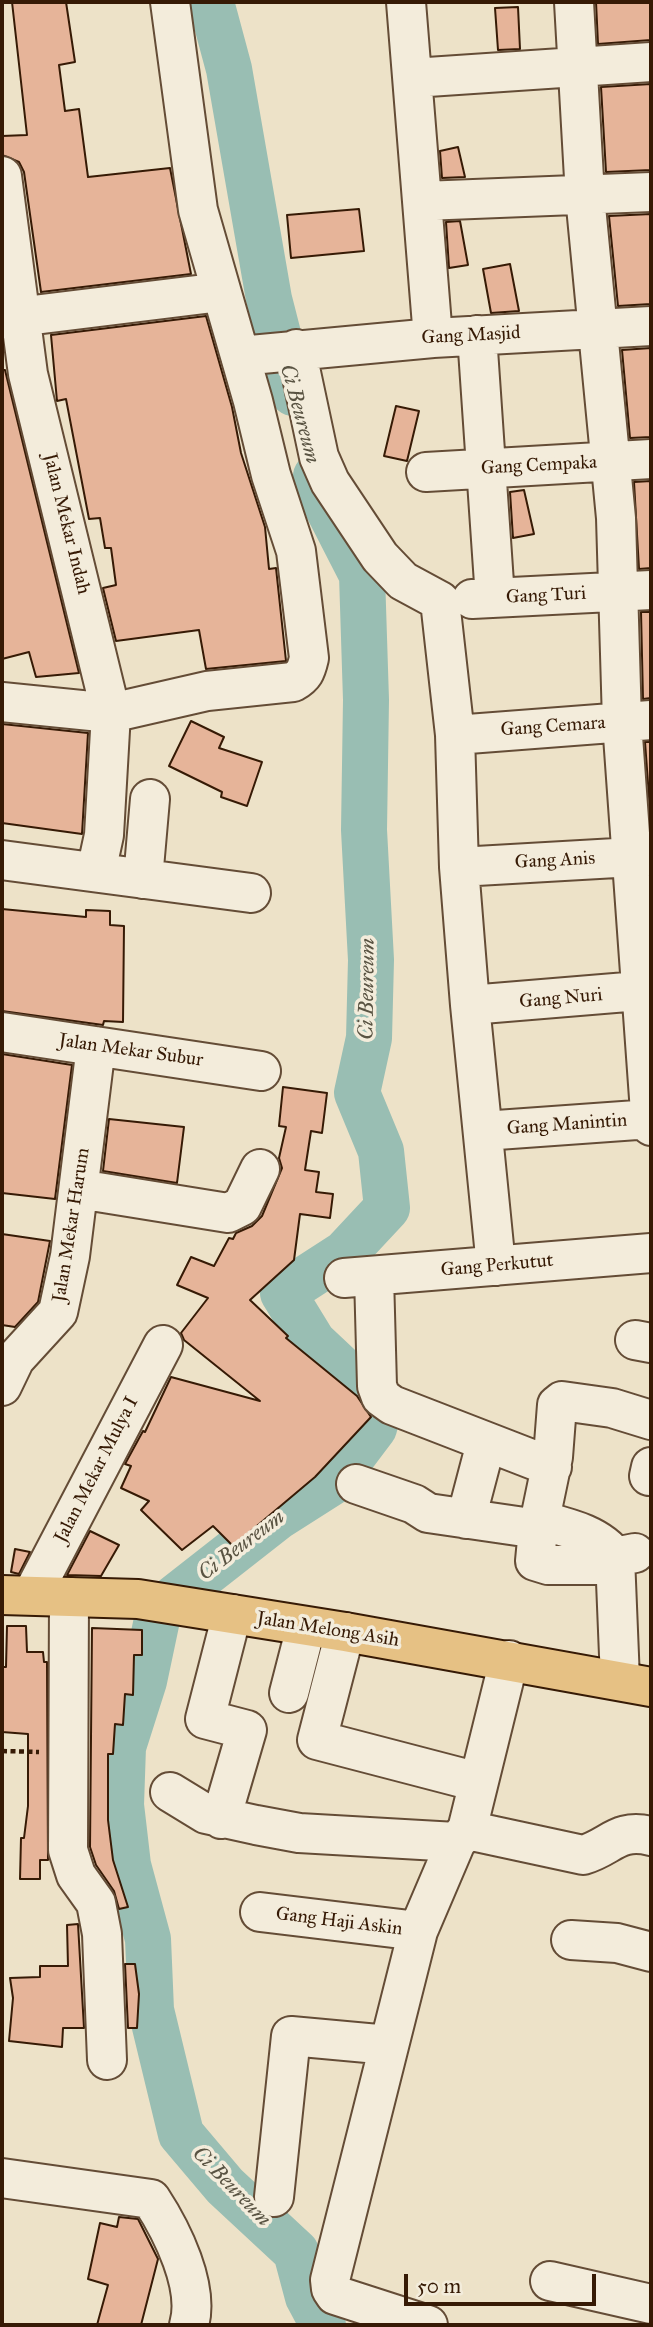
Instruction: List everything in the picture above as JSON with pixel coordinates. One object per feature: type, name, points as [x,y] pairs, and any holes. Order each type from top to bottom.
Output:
[{"type":"main road","name":"Jalan Melong Asih","points":[[34,1596],[138,1599],[636,1683]]},
{"type":"street","points":[[2,702],[111,713],[207,691],[293,682],[303,677],[307,668],[309,658],[296,551],[271,475],[246,355],[221,292],[198,210],[170,2]]},
{"type":"street","points":[[405,2],[433,338]]},
{"type":"street","points":[[573,2],[585,196],[609,462],[616,518],[635,592],[651,1126]]},
{"type":"street","points":[[413,78],[651,62]]},
{"type":"street","name":"Jalan Mekar Indah","points":[[2,176],[12,318],[111,713],[104,835],[96,872]]},
{"type":"street","points":[[423,201],[651,192]]},
{"type":"street","points":[[12,318],[221,292]]},
{"type":"street","name":"Gang Masjid","points":[[246,355],[433,338],[651,326]]},
{"type":"street","points":[[477,335],[495,598]]},
{"type":"street","points":[[293,349],[319,457],[330,482],[380,557],[403,581],[440,601],[455,735],[459,867],[470,1005],[496,1266]]},
{"type":"street","name":"Gang Cempaka","points":[[426,472],[651,459]]},
{"type":"street","name":"Gang Turi","points":[[440,601],[635,592]]},
{"type":"street","name":"Gang Cemara","points":[[455,735],[637,721]]},
{"type":"street","points":[[143,879],[150,799]]},
{"type":"street","name":"Gang Anis","points":[[459,867],[641,856]]},
{"type":"street","points":[[2,860],[251,893]]},
{"type":"street","name":"Gang Nuri","points":[[470,1005],[647,990]]},
{"type":"street","name":"Jalan Mekar Subur","points":[[2,1032],[261,1071]]},
{"type":"street","name":"Jalan Mekar Harum","points":[[2,1386],[15,1359],[58,1312],[79,1189],[96,1046]]},
{"type":"street","name":"Gang Manintin","points":[[484,1131],[651,1119]]},
{"type":"street","points":[[79,1189],[228,1213],[243,1206],[260,1169]]},
{"type":"street","name":"Gang Perkutut","points":[[486,1443],[381,1397],[359,1277],[651,1253]]},
{"type":"street","name":"Jalan Mekar Mulya I","points":[[34,1596],[163,1345]]},
{"type":"street","points":[[636,1683],[623,1558],[538,1563],[534,1558],[538,1524],[552,1467],[559,1401],[612,1408],[651,1420]]},
{"type":"street","points":[[466,1519],[486,1443],[552,1467]]},
{"type":"street","points":[[356,1483],[414,1504],[428,1513],[466,1519],[538,1524]]},
{"type":"street","points":[[34,1596],[68,1850],[76,1875],[96,1903],[102,1934],[107,2060]]},
{"type":"street","points":[[221,1819],[247,1730],[205,1719],[232,1614]]},
{"type":"street","points":[[289,1693],[306,1627]]},
{"type":"street","points":[[345,1632],[317,1740],[478,1782]]},
{"type":"street","points":[[428,2325],[335,2295],[330,2280],[418,1931],[462,1836],[509,1660]]},
{"type":"street","points":[[170,1792],[206,1814],[221,1819],[299,1833],[462,1836],[583,1855],[597,1851],[623,1834],[651,1836]]},
{"type":"street","name":"Gang Haji Askin","points":[[260,1912],[418,1931]]},
{"type":"street","points":[[571,1940],[650,1944]]},
{"type":"street","points":[[274,2197],[291,2036],[388,2045]]},
{"type":"street","points":[[2,2178],[151,2199],[169,2226],[180,2255],[194,2310],[190,2325]]},
{"type":"street","points":[[550,2281],[651,2304]]},
{"type":"building","points":[[12,2],[66,2],[75,62],[59,65],[65,111],[79,109],[88,177],[170,168],[191,274],[41,292],[24,172],[19,162],[2,155],[2,136],[27,135]]},
{"type":"building","points":[[596,2],[651,2],[651,40],[598,44]]},
{"type":"building","points":[[518,7],[520,49],[498,50],[495,8]]},
{"type":"building","points":[[651,84],[651,170],[606,172],[601,87]]},
{"type":"building","points":[[458,147],[465,177],[442,178],[440,151]]},
{"type":"building","points":[[359,209],[364,251],[291,258],[287,215]]},
{"type":"building","points":[[651,214],[651,304],[618,306],[609,216]]},
{"type":"building","points":[[460,221],[468,265],[449,268],[446,222]]},
{"type":"building","points":[[510,264],[519,311],[491,313],[483,269]]},
{"type":"building","points":[[206,316],[232,407],[241,453],[265,527],[269,569],[276,568],[286,661],[206,669],[199,630],[116,641],[103,588],[116,585],[111,548],[105,548],[100,518],[89,519],[66,399],[57,401],[51,335]]},
{"type":"building","points":[[651,348],[651,437],[630,438],[622,350]]},
{"type":"building","points":[[2,370],[5,370],[79,673],[36,677],[29,652],[2,659]]},
{"type":"building","points":[[396,406],[419,411],[407,461],[384,456]]},
{"type":"building","points":[[651,481],[651,568],[639,569],[634,482]]},
{"type":"building","points":[[524,490],[534,534],[513,538],[510,492]]},
{"type":"building","points":[[641,612],[651,612],[651,698],[643,699]]},
{"type":"building","points":[[191,721],[224,737],[219,748],[262,762],[247,806],[221,797],[222,792],[169,766]]},
{"type":"building","points":[[2,724],[88,733],[82,834],[2,823]]},
{"type":"building","points":[[645,742],[651,742],[651,824]]},
{"type":"building","points":[[2,909],[86,917],[86,910],[110,911],[110,925],[124,926],[123,1022],[104,1021],[103,1025],[2,1011]]},
{"type":"building","points":[[2,1054],[72,1065],[55,1199],[2,1193]]},
{"type":"building","points":[[283,1087],[327,1093],[322,1133],[311,1131],[305,1170],[319,1172],[316,1192],[333,1194],[330,1218],[300,1214],[294,1260],[250,1300],[288,1336],[286,1338],[357,1396],[371,1417],[315,1477],[233,1546],[213,1526],[182,1550],[141,1510],[149,1501],[121,1488],[131,1466],[125,1464],[143,1431],[145,1432],[171,1377],[260,1401],[184,1340],[181,1333],[208,1298],[177,1285],[191,1257],[214,1266],[229,1238],[233,1239],[236,1233],[252,1226],[262,1216],[282,1168],[279,1158],[286,1127],[279,1126]]},
{"type":"building","points":[[109,1119],[184,1127],[177,1183],[103,1171]]},
{"type":"building","points":[[2,1234],[50,1241],[38,1302],[15,1327],[2,1325]]},
{"type":"building","points":[[90,1531],[119,1545],[101,1576],[67,1575]]},
{"type":"building","points":[[15,1549],[30,1552],[19,1574],[11,1572]]},
{"type":"building","points":[[7,1626],[26,1626],[27,1652],[43,1652],[44,1662],[47,1662],[48,1860],[40,1860],[40,1879],[20,1879],[21,1838],[24,1838],[28,1806],[28,1734],[2,1732],[2,1667],[6,1667]]},
{"type":"building","points":[[92,1628],[142,1630],[142,1655],[134,1655],[133,1695],[125,1694],[123,1725],[115,1724],[113,1754],[108,1754],[108,1820],[113,1860],[128,1907],[119,1909],[114,1891],[96,1865],[90,1847]]},
{"type":"building","points":[[78,1924],[84,2028],[63,2028],[62,2047],[9,2041],[13,1998],[10,1978],[40,1977],[40,1966],[68,1966],[67,1925]]},
{"type":"building","points":[[125,1964],[135,1964],[139,1994],[137,2028],[128,2028]]},
{"type":"building","points":[[119,2217],[138,2219],[158,2259],[141,2325],[97,2325],[108,2285],[88,2279],[100,2223],[117,2227]]},
{"type":"waterway","name":"Ci Beureum","points":[[211,2],[229,69],[269,299],[293,393]]},
{"type":"waterway","name":"Ci Beureum","points":[[316,476],[321,495],[362,575],[366,700],[364,830],[371,960],[369,1038],[357,1093],[381,1151],[387,1208],[345,1253],[283,1293],[313,1342],[380,1405],[374,1428],[334,1481],[279,1516],[159,1610],[144,1681],[123,1747],[121,1805],[128,1865],[148,1939],[151,2010],[181,2134],[225,2186],[296,2252],[308,2297],[323,2325]]}]
